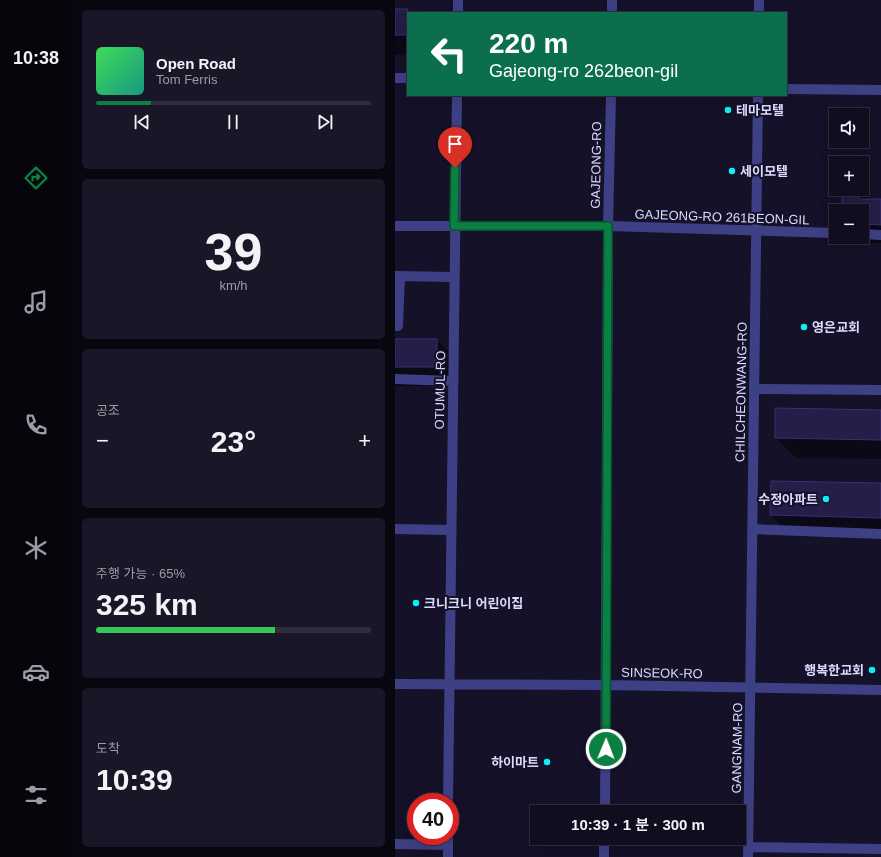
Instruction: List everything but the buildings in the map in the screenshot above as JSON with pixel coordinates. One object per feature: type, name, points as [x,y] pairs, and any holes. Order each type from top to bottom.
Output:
[{"type":"street","points":[[458,0],[458,12]]},
{"type":"street","points":[[612,0],[612,12]]},
{"type":"street","points":[[759,0],[759,12]]},
{"type":"street","points":[[395,78],[407,78]]},
{"type":"street","points":[[787,89],[881,90]]},
{"type":"street","name":"OTUMUL-RO","points":[[448,793],[454,226],[457,96]]},
{"type":"street","name":"GAJEONG-RO","points":[[605,805],[607,685],[608,226],[611,96]]},
{"type":"street","name":"CHILCHEONWANG-RO","points":[[750,688],[758,96]]},
{"type":"street","name":"GAJEONG-RO 261BEON-GIL","points":[[395,226],[608,226],[829,233]]},
{"type":"street","points":[[869,234],[881,235]]},
{"type":"street","points":[[395,326],[398,326],[398,276],[454,277]]},
{"type":"street","points":[[395,379],[453,381]]},
{"type":"street","points":[[754,389],[881,390]]},
{"type":"street","points":[[395,529],[451,530]]},
{"type":"street","points":[[752,530],[881,534]]},
{"type":"street","name":"SINSEOK-RO","points":[[395,684],[607,685],[881,690]]},
{"type":"street","name":"GANGNAM-RO","points":[[748,852],[750,688]]},
{"type":"street","points":[[395,844],[407,843]]},
{"type":"street","points":[[447,857],[448,845]]},
{"type":"street","points":[[604,845],[604,857]]},
{"type":"street","points":[[748,852],[881,849]]},
{"type":"place","name":"테마모텔","points":[[728,110]]},
{"type":"place","name":"세이모텔","points":[[732,171]]},
{"type":"place","name":"영은교회","points":[[804,327]]},
{"type":"place","name":"수정아파트","points":[[826,499]]},
{"type":"place","name":"크니크니 어린이집","points":[[416,603]]},
{"type":"place","name":"행복한교회","points":[[872,670]]},
{"type":"place","name":"하이마트","points":[[547,762]]},
{"type":"route","points":[[455,168],[454,226],[608,226],[606,749]]}]
